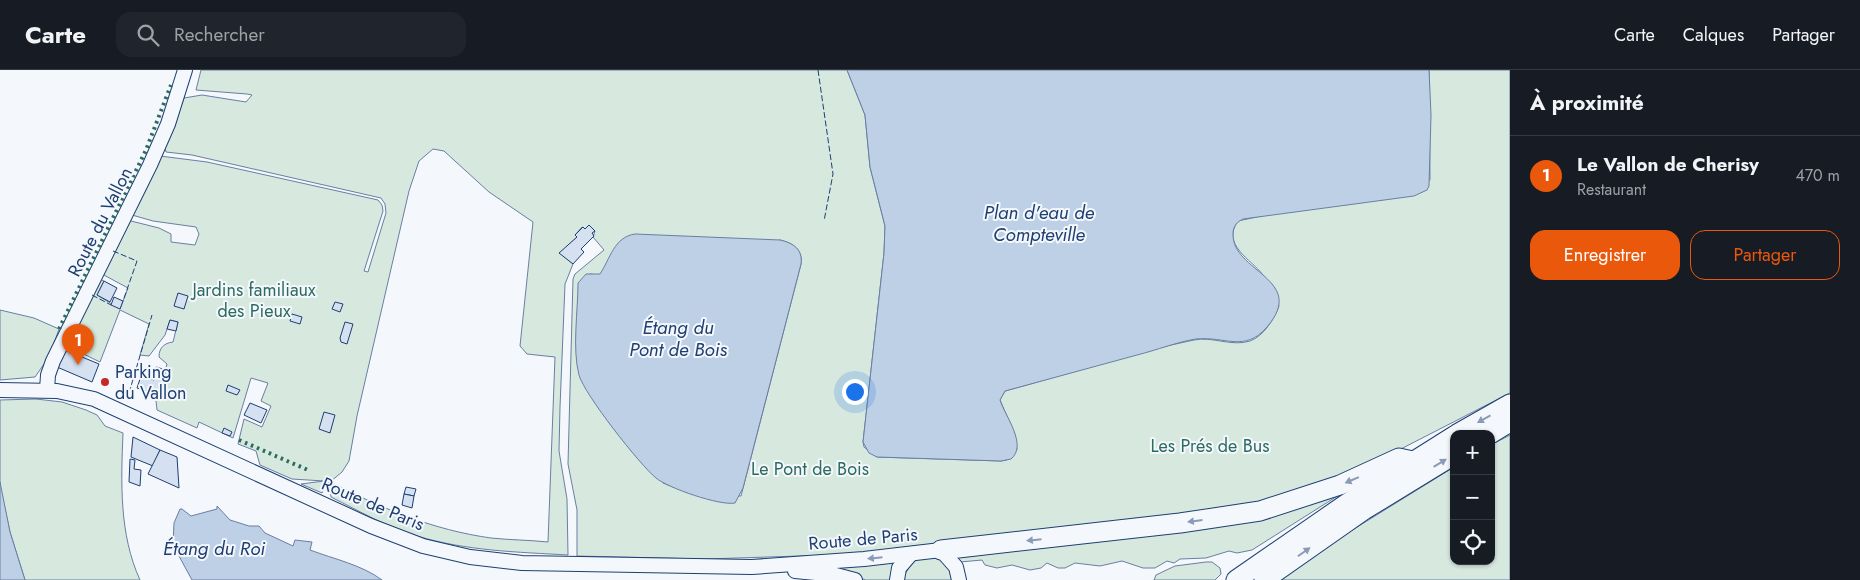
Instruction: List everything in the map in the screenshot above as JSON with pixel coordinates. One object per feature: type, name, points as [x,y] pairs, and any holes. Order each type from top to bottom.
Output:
[{"type":"highway","points":[[1464,430],[1510,404]]},
{"type":"highway","points":[[1495,431],[1510,422]]},
{"type":"highway","points":[[1236,580],[1295,537],[1413,460],[1450,438]]},
{"type":"highway","points":[[1264,580],[1364,510],[1450,457]]},
{"type":"highway","points":[[941,550],[1190,522],[1260,511],[1331,489],[1399,458],[1413,460]]},
{"type":"street","name":"Route du Vallon","points":[[47,390],[48,375],[53,361],[156,152],[168,124],[185,70]]},
{"type":"street","name":"Route de Paris","points":[[0,390],[24,389],[74,393],[107,404],[371,526],[423,546],[443,551],[491,560],[522,563],[752,567],[825,574],[855,580]]},
{"type":"street","name":"Route de Paris","points":[[752,567],[941,550],[956,567],[959,580]]},
{"type":"street","points":[[897,580],[899,568],[911,554]]},
{"type":"green space","points":[[201,70],[847,70],[865,115],[870,167],[885,226],[884,253],[863,442],[864,447],[877,457],[1001,461],[1007,460],[1017,450],[1015,435],[1000,400],[1005,391],[1123,357],[1194,340],[1208,339],[1243,343],[1255,339],[1264,331],[1279,306],[1270,286],[1258,269],[1235,244],[1233,237],[1238,221],[1430,180],[1429,70],[1510,70],[1510,393],[1352,474],[1305,491],[1227,510],[862,554],[706,559],[577,556],[577,510],[568,464],[573,279],[575,274],[604,250],[593,237],[595,231],[589,225],[585,229],[582,227],[575,235],[577,237],[560,253],[573,264],[565,284],[559,451],[567,499],[568,555],[492,550],[436,541],[395,528],[331,497],[329,482],[322,493],[301,484],[324,481],[292,479],[260,465],[256,451],[238,444],[244,419],[262,427],[271,406],[261,401],[268,383],[251,378],[233,438],[199,422],[197,428],[157,410],[156,401],[167,364],[159,357],[159,354],[163,346],[173,342],[178,322],[170,320],[165,335],[149,356],[140,355],[149,324],[120,310],[100,362],[67,346],[99,279],[104,281],[97,295],[120,309],[128,288],[102,274],[127,220],[159,228],[171,234],[171,242],[195,245],[199,234],[196,227],[153,221],[132,215],[160,156],[207,162],[378,200],[382,205],[383,211],[364,271],[368,272],[386,213],[385,204],[381,198],[192,155],[166,152],[165,148],[184,98],[202,95],[246,102],[252,95],[196,90]],"holes":[[[433,149],[444,151],[489,192],[533,222],[520,346],[527,354],[555,357],[548,542],[491,538],[449,530],[388,509],[330,482],[342,472],[349,461],[357,416],[409,191],[419,161]],[[780,240],[789,243],[799,251],[801,264],[741,496],[689,493],[663,483],[590,274],[598,275]]]},
{"type":"green space","points":[[0,310],[34,318],[59,329],[49,357],[35,377],[0,380]]},
{"type":"green space","points":[[36,399],[62,402],[86,410],[97,415],[105,426],[123,433],[122,489],[125,526],[128,545],[140,580],[25,580],[10,532],[0,486],[0,400]]},
{"type":"green space","points":[[1510,435],[1510,580],[1281,580],[1341,537],[1450,469],[1450,565],[1495,565],[1495,443]]},
{"type":"green space","points":[[1339,495],[1252,550],[1237,553],[1229,551],[1206,558],[1180,559],[1174,563],[1167,561],[1155,568],[1143,568],[1122,561],[1100,566],[1075,563],[1065,568],[1058,568],[1047,563],[1041,568],[1030,570],[1012,565],[997,568],[985,565],[982,560],[960,562],[955,556]]},
{"type":"green space","points":[[935,555],[944,559],[955,580],[902,580],[914,558]]},
{"type":"green space","points":[[899,559],[892,580],[866,580],[823,569]]},
{"type":"green space","points":[[1212,562],[1220,568],[1221,574],[1215,580],[1154,580],[1156,575],[1175,566]]},
{"type":"water","name":"Plan d'eau de Compteville","points":[[847,70],[1429,70],[1431,115],[1429,186],[1427,190],[1414,196],[1241,220],[1233,231],[1236,247],[1244,258],[1274,286],[1279,298],[1277,311],[1267,327],[1259,335],[1243,341],[1189,340],[1005,391],[1000,400],[1014,430],[1017,446],[1016,453],[1011,459],[1001,461],[877,457],[869,453],[863,442],[884,253],[885,226],[870,167],[865,115]]},
{"type":"water","name":"Étang du Pont de Bois","points":[[635,234],[780,240],[793,245],[799,251],[801,264],[743,488],[735,503],[718,502],[694,495],[671,487],[656,478],[613,429],[591,397],[579,375],[576,354],[578,283],[586,274],[600,274],[617,244],[622,239]]},
{"type":"water","points":[[0,482],[10,532],[25,580],[0,580]]},
{"type":"water","name":"Étang du Roi","points":[[217,506],[230,520],[249,526],[259,526],[265,533],[293,546],[295,540],[312,542],[310,550],[357,566],[382,580],[192,580],[173,545],[174,523],[180,509],[191,516],[217,509]]},
{"type":"building","points":[[589,225],[595,231],[592,233],[594,236],[581,249],[584,252],[573,264],[559,253],[577,237],[575,235],[583,227],[585,229]]},
{"type":"building","points":[[104,281],[117,288],[110,302],[97,295]]},
{"type":"building","points":[[178,293],[188,296],[184,309],[174,306]]},
{"type":"building","points":[[114,297],[123,301],[120,309],[111,305]]},
{"type":"building","points":[[335,302],[343,304],[340,312],[332,309]]},
{"type":"building","points":[[292,314],[302,317],[300,324],[290,321]]},
{"type":"building","points":[[170,320],[178,322],[176,331],[167,329]]},
{"type":"building","points":[[345,322],[353,324],[347,344],[341,342],[340,338]]},
{"type":"building","points":[[65,350],[99,364],[92,382],[57,367]]},
{"type":"building","points":[[156,367],[166,370],[158,395],[137,388],[141,376],[154,380]]},
{"type":"building","points":[[228,385],[240,390],[237,395],[226,391]]},
{"type":"building","points":[[250,403],[267,410],[261,423],[244,415]]},
{"type":"building","points":[[324,412],[335,415],[330,433],[319,429]]},
{"type":"building","points":[[224,428],[232,432],[230,436],[222,433]]},
{"type":"building","points":[[133,437],[160,450],[153,466],[131,457]]},
{"type":"building","points":[[160,450],[177,457],[179,488],[148,474]]},
{"type":"building","points":[[130,459],[135,460],[134,469],[141,470],[140,486],[129,482]]},
{"type":"building","points":[[406,487],[416,489],[414,496],[404,494]]},
{"type":"building","points":[[404,494],[414,496],[412,508],[402,505]]},
{"type":"hedge","points":[[59,329],[146,150],[171,85]]},
{"type":"hedge","points":[[239,440],[308,470]]},
{"type":"fence","points":[[818,70],[833,174],[824,221]]},
{"type":"fence","points":[[113,251],[137,261],[123,301]]},
{"type":"fence","points":[[92,295],[111,305]]},
{"type":"fence","points":[[129,393],[152,315]]},
{"type":"place","name":"Le Vallon de Cherisy","points":[[78,365]]},
{"type":"place","name":"Parking du Vallon","points":[[105,382]]},
{"type":"park label","name":"Jardins familiaux des Pieux","points":[[254,300]]},
{"type":"park label","name":"Les Prés de Bus","points":[[1210,446]]},
{"type":"park label","name":"Le Pont de Bois","points":[[810,469]]}]
